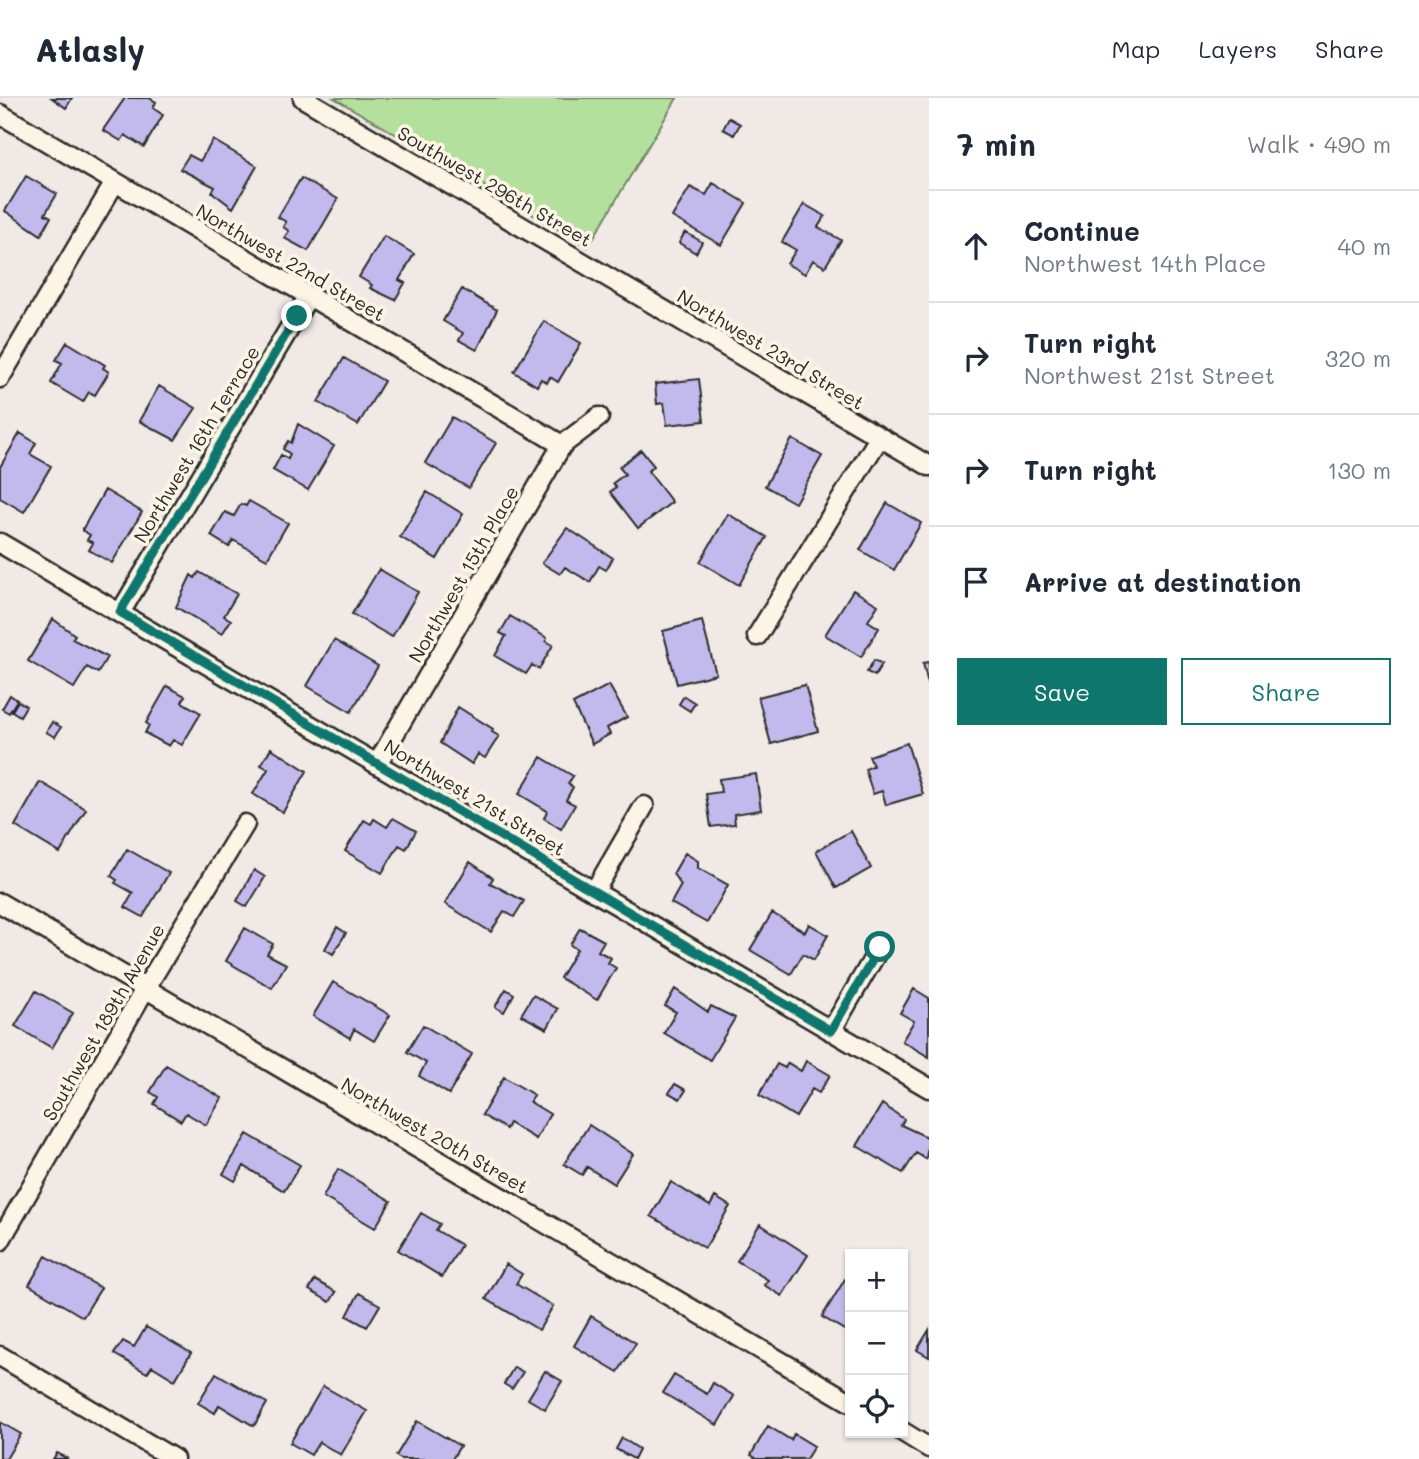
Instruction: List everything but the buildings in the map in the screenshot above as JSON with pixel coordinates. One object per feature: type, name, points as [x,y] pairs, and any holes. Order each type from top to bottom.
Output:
[{"type":"street","name":"Southwest 296th Street","points":[[303,98],[592,268]]},
{"type":"street","name":"Northwest 22nd Street","points":[[0,114],[562,445]]},
{"type":"street","points":[[0,378],[114,182]]},
{"type":"street","name":"Northwest 23rd Street","points":[[592,268],[929,466]]},
{"type":"street","name":"Northwest 16th Terrace","points":[[120,612],[308,297]]},
{"type":"street","name":"Northwest 15th Place","points":[[377,764],[562,445],[599,417]]},
{"type":"street","points":[[757,636],[880,438]]},
{"type":"street","name":"Northwest 21st Street","points":[[0,543],[929,1088]]},
{"type":"street","points":[[594,891],[644,806]]},
{"type":"street","name":"Southwest 189th Avenue","points":[[0,1241],[145,989],[245,824]]},
{"type":"street","name":"Northwest 20th Street","points":[[0,903],[845,1399]]},
{"type":"street","points":[[831,1031],[880,947]]},
{"type":"street","points":[[0,1356],[174,1459]]},
{"type":"street","points":[[908,1435],[929,1448]]},
{"type":"green space","points":[[334,98],[677,98],[588,247]]},
{"type":"route","points":[[297,316],[120,612],[831,1031],[880,947]]}]
